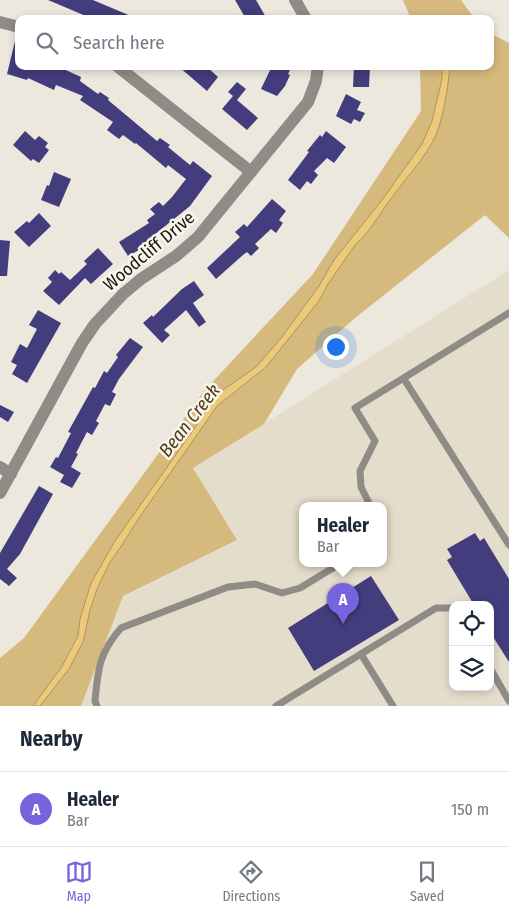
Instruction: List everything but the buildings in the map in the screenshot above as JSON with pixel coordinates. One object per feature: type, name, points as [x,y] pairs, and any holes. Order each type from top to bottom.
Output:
[{"type":"street","points":[[295,0],[304,15]]},
{"type":"street","points":[[0,22],[15,26]]},
{"type":"street","points":[[122,70],[251,172]]},
{"type":"street","name":"Woodcliff Drive","points":[[0,493],[6,471],[95,324],[123,294],[141,279],[176,256],[198,237],[308,102],[316,81],[317,70]]},
{"type":"lane","points":[[368,502],[361,487],[360,471],[375,441],[355,408],[509,313]]},
{"type":"lane","points":[[404,379],[509,545]]},
{"type":"lane","points":[[98,706],[95,701],[98,668],[110,641],[121,628],[228,587],[255,584],[282,593],[300,588],[335,567]]},
{"type":"lane","points":[[276,706],[436,608],[449,608]]},
{"type":"lane","points":[[361,654],[393,706]]},
{"type":"lane","points":[[494,675],[509,701]]},
{"type":"shaded area","points":[[403,0],[461,0],[472,15],[409,15]]},
{"type":"shaded area","points":[[494,35],[509,43],[509,238],[485,215],[355,318],[297,369],[264,424],[193,468],[237,540],[123,596],[81,706],[0,706],[0,658],[24,638],[204,391],[313,274],[421,111],[420,70],[494,70]]},
{"type":"shaded area","name":"Bean Creek","points":[[442,70],[449,70],[440,125],[429,149],[355,245],[328,284],[319,301],[266,367],[217,406],[110,562],[97,589],[83,642],[69,669],[40,706],[33,706],[61,668],[78,636],[80,619],[91,583],[115,541],[220,392],[256,367],[282,337],[319,286],[334,260],[382,200],[422,144],[432,121],[442,79]]},
{"type":"shaded area","points":[[509,270],[509,706],[81,706],[123,596],[237,540],[193,468]]},
{"type":"place","name":"Healer","points":[[343,624]]}]
